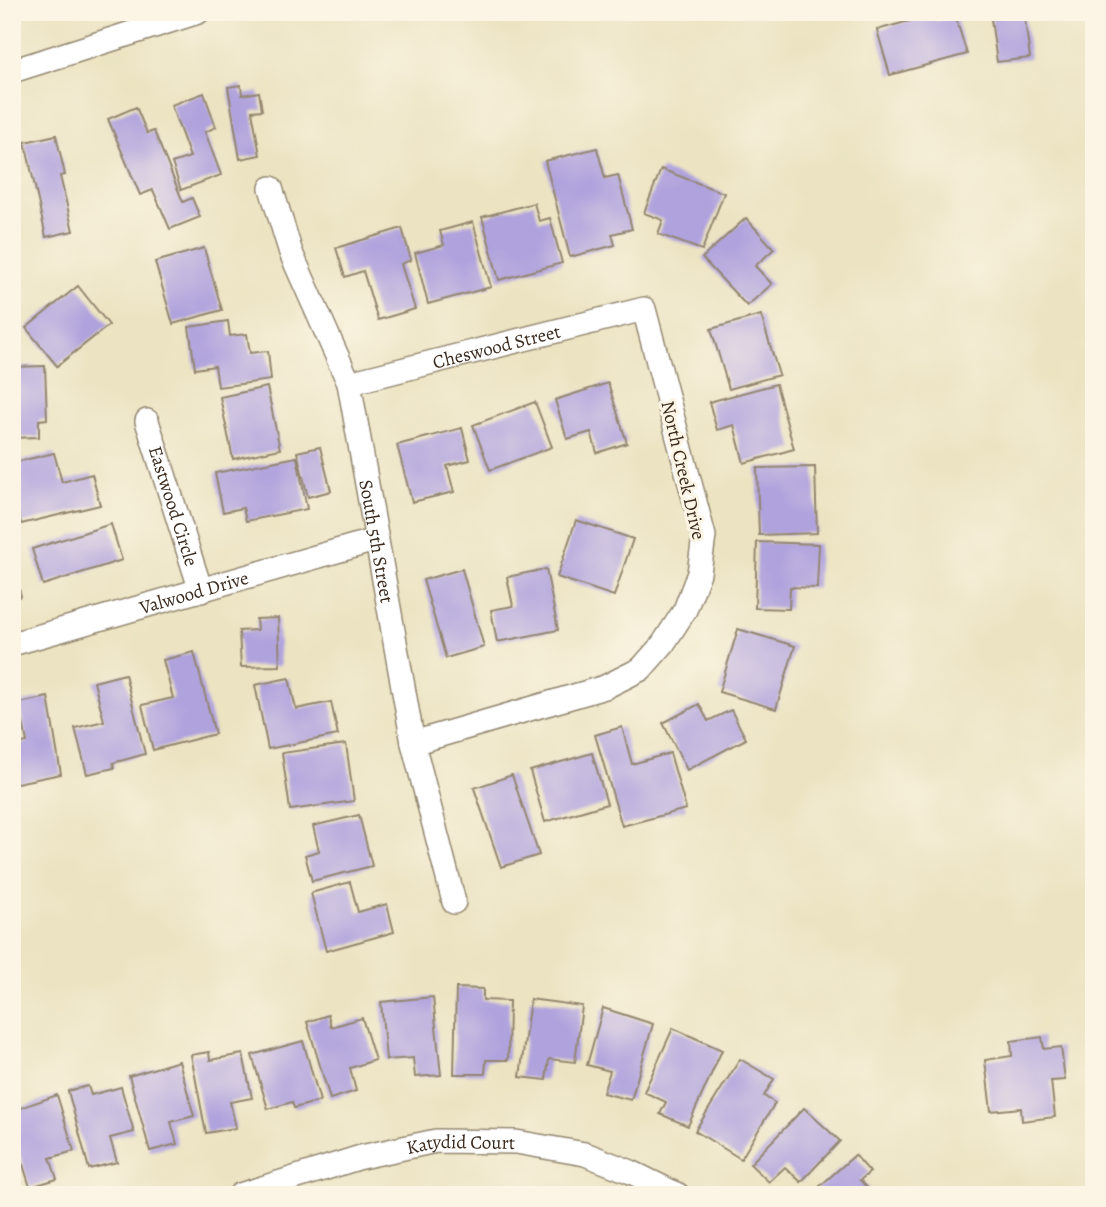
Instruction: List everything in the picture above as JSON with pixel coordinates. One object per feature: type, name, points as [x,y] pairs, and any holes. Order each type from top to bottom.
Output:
[{"type":"street","points":[[12,71],[198,12]]},
{"type":"street","name":"South 5th Street","points":[[271,188],[291,253],[349,383],[412,743],[454,902]]},
{"type":"street","name":"Cheswood Street","points":[[349,383],[645,309]]},
{"type":"street","name":"North Creek Drive","points":[[412,743],[605,687],[641,669],[663,644],[685,610],[699,573],[704,536],[645,309]]},
{"type":"street","name":"Eastwood Circle","points":[[147,421],[201,591]]},
{"type":"street","name":"Valwood Drive","points":[[12,644],[375,540]]},
{"type":"street","name":"Katydid Court","points":[[240,1195],[361,1157],[436,1141],[516,1142],[585,1154],[631,1171],[678,1195]]},
{"type":"building","points":[[990,12],[1024,12],[1030,58],[997,62]]},
{"type":"building","points":[[934,14],[936,21],[955,15],[967,54],[890,75],[877,30]]},
{"type":"building","points":[[241,85],[242,95],[259,92],[262,110],[252,111],[260,155],[240,159],[228,87]]},
{"type":"building","points":[[204,93],[216,127],[205,132],[221,175],[181,190],[172,163],[190,157],[171,105]]},
{"type":"building","points":[[136,107],[147,133],[154,131],[183,202],[192,198],[200,217],[170,229],[153,190],[140,195],[108,119]]},
{"type":"building","points":[[56,135],[65,175],[60,176],[73,231],[46,237],[25,142]]},
{"type":"building","points":[[597,148],[605,178],[618,175],[632,229],[612,234],[615,245],[570,257],[545,161]]},
{"type":"building","points":[[661,169],[724,193],[702,250],[658,234],[663,220],[644,213]]},
{"type":"building","points":[[534,203],[539,221],[550,218],[562,263],[499,280],[482,217]]},
{"type":"building","points":[[746,218],[774,249],[755,266],[772,284],[747,306],[702,258]]},
{"type":"building","points":[[473,222],[491,287],[428,304],[415,253],[444,245],[440,231]]},
{"type":"building","points":[[402,228],[411,260],[401,264],[415,309],[378,320],[363,271],[345,277],[336,248]]},
{"type":"building","points":[[204,248],[222,310],[173,324],[155,262]]},
{"type":"building","points":[[78,286],[109,325],[57,366],[26,328]]},
{"type":"building","points":[[761,315],[779,375],[729,389],[711,329]]},
{"type":"building","points":[[228,321],[230,336],[247,334],[250,353],[268,351],[271,380],[218,387],[215,366],[195,369],[189,327]]},
{"type":"building","points":[[45,366],[47,419],[39,420],[39,437],[12,438],[12,367]]},
{"type":"building","points":[[608,383],[627,443],[597,453],[591,432],[567,439],[555,400]]},
{"type":"building","points":[[776,384],[794,449],[744,463],[734,425],[717,430],[709,402]]},
{"type":"building","points":[[267,387],[280,449],[233,459],[220,397]]},
{"type":"building","points":[[535,402],[552,447],[490,470],[473,425]]},
{"type":"building","points":[[462,428],[470,460],[447,466],[454,492],[412,502],[397,445]]},
{"type":"building","points":[[320,447],[331,491],[308,497],[297,452]]},
{"type":"building","points":[[54,453],[62,482],[92,474],[100,505],[21,524],[12,488],[12,463]]},
{"type":"building","points":[[297,457],[307,509],[246,521],[243,508],[223,512],[215,473]]},
{"type":"building","points":[[815,467],[817,533],[759,535],[757,468]]},
{"type":"building","points":[[576,520],[633,539],[614,596],[557,577]]},
{"type":"building","points":[[111,524],[122,560],[43,585],[32,549]]},
{"type":"building","points":[[757,542],[819,544],[817,588],[790,587],[789,609],[755,608]]},
{"type":"building","points":[[12,565],[21,596],[12,599]]},
{"type":"building","points":[[462,569],[484,647],[446,658],[423,580]]},
{"type":"building","points":[[546,569],[558,630],[497,642],[491,610],[513,606],[507,577]]},
{"type":"building","points":[[278,618],[280,666],[241,667],[239,631],[257,630],[256,619]]},
{"type":"building","points":[[738,629],[795,646],[776,709],[719,692]]},
{"type":"building","points":[[194,652],[215,734],[153,750],[142,705],[173,698],[163,660]]},
{"type":"building","points":[[125,674],[145,754],[113,763],[114,768],[87,774],[75,728],[104,721],[94,682]]},
{"type":"building","points":[[289,678],[296,709],[331,702],[338,735],[268,749],[255,685]]},
{"type":"building","points":[[48,697],[61,774],[12,784],[12,745],[27,742],[19,703]]},
{"type":"building","points":[[699,704],[708,721],[731,710],[746,739],[687,770],[663,723]]},
{"type":"building","points":[[622,727],[632,764],[670,753],[686,809],[622,826],[595,735]]},
{"type":"building","points":[[346,744],[354,801],[290,810],[282,753]]},
{"type":"building","points":[[592,753],[607,804],[545,822],[530,771]]},
{"type":"building","points":[[512,775],[539,855],[501,867],[474,788]]},
{"type":"building","points":[[359,815],[372,866],[312,881],[305,855],[319,851],[313,826]]},
{"type":"building","points":[[350,882],[358,912],[387,904],[394,932],[326,951],[311,893]]},
{"type":"building","points":[[456,988],[483,989],[483,1000],[509,1001],[508,1060],[486,1060],[485,1074],[454,1074]]},
{"type":"building","points":[[433,997],[441,1075],[415,1077],[413,1058],[386,1060],[381,1002]]},
{"type":"building","points":[[530,999],[582,1006],[575,1062],[549,1059],[546,1080],[520,1077]]},
{"type":"building","points":[[603,1008],[653,1024],[631,1100],[603,1093],[610,1071],[587,1065]]},
{"type":"building","points":[[328,1015],[331,1027],[362,1018],[375,1060],[350,1068],[356,1091],[330,1099],[307,1022]]},
{"type":"building","points":[[673,1028],[722,1050],[688,1126],[660,1114],[666,1102],[644,1092]]},
{"type":"building","points":[[1042,1037],[1044,1049],[1061,1047],[1065,1080],[1051,1081],[1055,1117],[1022,1121],[1021,1108],[991,1111],[985,1060],[1012,1056],[1011,1041]]},
{"type":"building","points":[[303,1041],[320,1101],[294,1108],[292,1102],[268,1109],[252,1055]]},
{"type":"building","points":[[209,1052],[210,1060],[243,1054],[252,1098],[230,1102],[236,1128],[206,1133],[191,1055]]},
{"type":"building","points":[[740,1059],[774,1079],[764,1096],[775,1103],[741,1159],[695,1131]]},
{"type":"building","points":[[179,1061],[194,1116],[171,1122],[177,1144],[150,1151],[129,1076]]},
{"type":"building","points":[[88,1086],[91,1095],[121,1087],[134,1132],[110,1138],[117,1162],[89,1169],[68,1091]]},
{"type":"building","points":[[57,1095],[74,1151],[50,1158],[57,1179],[30,1187],[12,1129],[12,1111]]},
{"type":"building","points":[[804,1108],[840,1141],[801,1182],[785,1167],[769,1182],[750,1164]]},
{"type":"building","points":[[855,1155],[870,1172],[860,1180],[874,1195],[810,1195]]},
{"type":"building","points":[[12,1163],[19,1186],[12,1188]]}]
